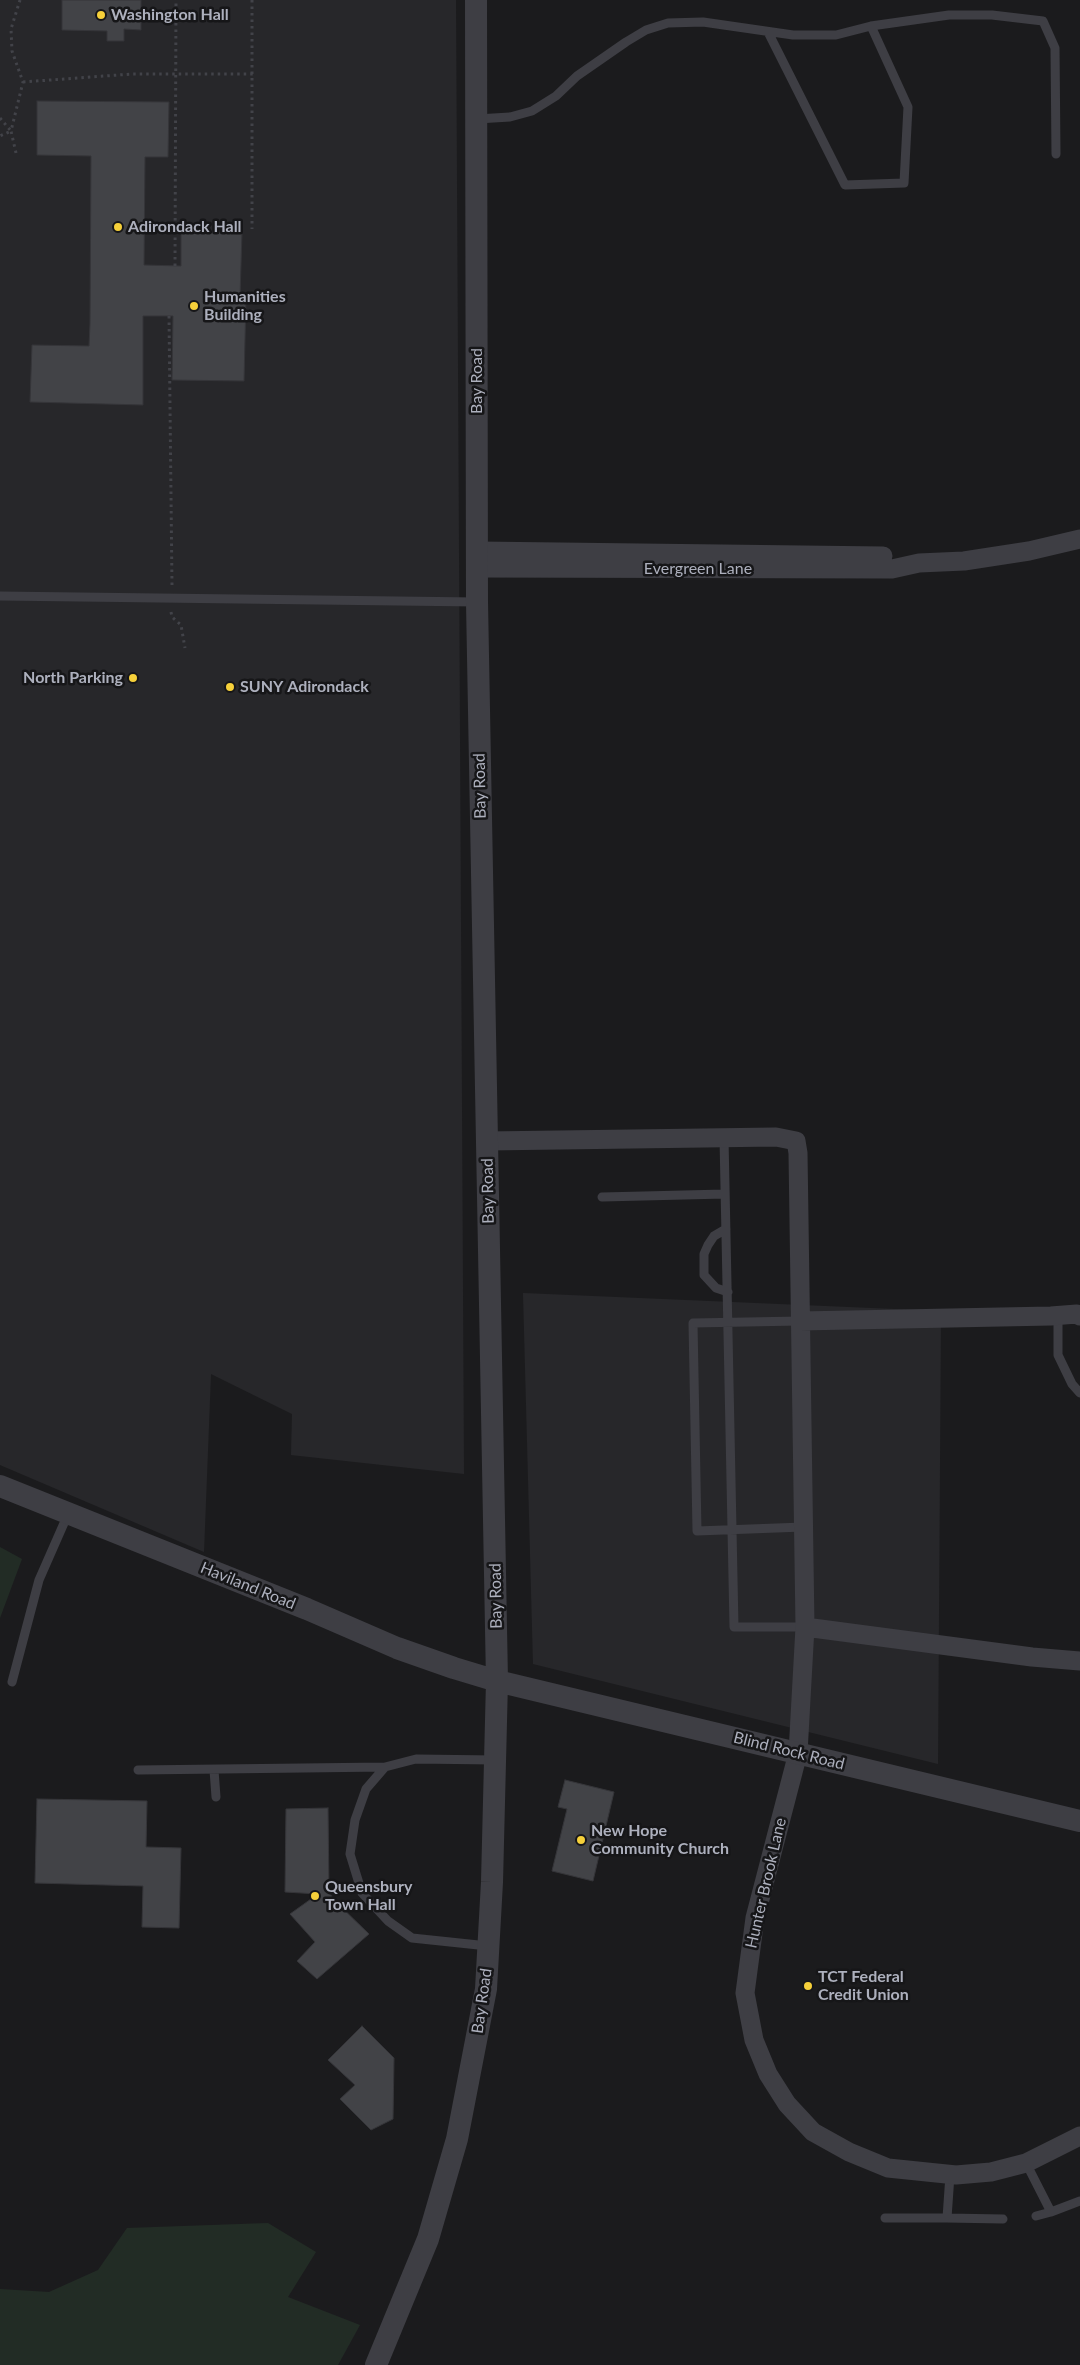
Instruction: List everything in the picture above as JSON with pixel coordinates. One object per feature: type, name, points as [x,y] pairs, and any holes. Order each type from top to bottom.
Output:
[{"type":"street","name":"Bay Road","points":[[376,2365],[428,2239],[457,2139],[486,1989],[489,1946],[497,1681],[477,602],[476,0]]},
{"type":"street","name":"Evergreen Lane","points":[[478,560],[890,556],[919,563],[964,561],[1020,552],[1080,539]]},
{"type":"street","name":"Hunter Brook Lane","points":[[724,1138],[776,1137],[796,1141],[798,1153],[805,1627],[798,1753],[755,1918],[745,1993],[754,2040],[768,2074],[787,2104],[812,2132],[849,2152],[888,2168],[950,2175],[991,2172],[1026,2164],[1080,2136]]},
{"type":"street","points":[[487,1141],[724,1138]]},
{"type":"street","points":[[800,1321],[1058,1316],[1077,1314],[1080,1316]]},
{"type":"street","name":"Haviland Road","points":[[0,1486],[307,1609],[397,1648],[497,1681]]},
{"type":"street","points":[[805,1627],[1032,1657],[1080,1661]]},
{"type":"street","name":"Blind Rock Road","points":[[497,1681],[1080,1821]]},
{"type":"lane","points":[[477,119],[510,117],[532,110],[556,96],[577,76],[646,30],[668,23],[703,22],[793,35],[836,35],[871,26],[949,15],[992,15],[1043,21],[1054,48],[1056,154]]},
{"type":"lane","points":[[768,32],[845,184],[904,183],[908,107],[871,26]]},
{"type":"lane","points":[[0,596],[477,602]]},
{"type":"lane","points":[[724,1138],[734,1627],[805,1627]]},
{"type":"lane","points":[[602,1197],[725,1194]]},
{"type":"lane","points":[[726,1229],[714,1236],[708,1244],[704,1254],[704,1275],[716,1288],[728,1292]]},
{"type":"lane","points":[[1058,1316],[1058,1355],[1072,1384],[1080,1393]]},
{"type":"lane","points":[[800,1321],[693,1323],[697,1530],[803,1527]]},
{"type":"lane","points":[[12,1682],[39,1580],[68,1514]]},
{"type":"lane","points":[[138,1770],[385,1767],[416,1759],[495,1760]]},
{"type":"lane","points":[[385,1767],[366,1789],[355,1820],[350,1854],[362,1893],[388,1921],[412,1938],[489,1946]]},
{"type":"lane","points":[[214,1770],[216,1798]]},
{"type":"lane","points":[[1026,2164],[1051,2212]]},
{"type":"lane","points":[[947,2218],[950,2175]]},
{"type":"lane","points":[[1036,2216],[1080,2201]]},
{"type":"lane","points":[[885,2218],[1003,2219]]},
{"type":"path","points":[[16,153],[11,131],[23,82],[12,51],[11,29],[20,0]]},
{"type":"path","points":[[174,266],[176,0]]},
{"type":"path","points":[[252,0],[252,229]]},
{"type":"path","points":[[23,82],[87,76],[253,74]]},
{"type":"path","points":[[0,118],[11,131]]},
{"type":"path","points":[[0,136],[11,131]]},
{"type":"path","points":[[169,316],[172,589]]},
{"type":"path","points":[[172,612],[172,618],[181,625],[185,648]]},
{"type":"shaded area","name":"SUNY Adirondack","points":[[0,0],[456,0],[464,1474],[291,1455],[292,1414],[211,1374],[204,1552],[0,1465]]},
{"type":"shaded area","points":[[523,1293],[941,1311],[938,1764],[533,1664]]},
{"type":"shaded area","points":[[0,1547],[22,1559],[0,1618]]},
{"type":"shaded area","points":[[268,2223],[316,2252],[288,2297],[360,2325],[338,2365],[0,2365],[0,2289],[49,2292],[98,2270],[127,2228]]},
{"type":"building","name":"Washington Hall","points":[[62,0],[141,0],[141,30],[124,29],[124,41],[107,41],[107,31],[62,30]]},
{"type":"building","name":"Adirondack Hall","points":[[37,101],[169,102],[168,157],[145,157],[144,265],[181,266],[181,231],[242,232],[240,297],[246,297],[244,381],[172,380],[173,316],[143,316],[143,405],[30,402],[32,345],[89,346],[90,324],[91,156],[37,155]]},
{"type":"building","name":"New Hope Community Church","points":[[565,1780],[614,1792],[593,1881],[552,1871],[567,1809],[558,1807]]},
{"type":"building","points":[[37,1799],[147,1801],[146,1847],[181,1848],[179,1928],[142,1927],[143,1886],[35,1883]]},
{"type":"building","name":"Queensbury Town Hall","points":[[328,1808],[329,1892],[334,1900],[369,1934],[317,1979],[297,1961],[315,1942],[290,1914],[318,1894],[285,1892],[286,1809]]},
{"type":"building","points":[[362,2026],[394,2058],[393,2119],[371,2130],[340,2099],[355,2085],[328,2060]]},
{"type":"place","name":"Washington Hall","points":[[101,15]]},
{"type":"place","name":"Adirondack Hall","points":[[118,227]]},
{"type":"place","name":"Humanities Building","points":[[194,306]]},
{"type":"place","name":"North Parking","points":[[133,678]]},
{"type":"place","name":"SUNY Adirondack","points":[[230,687]]},
{"type":"place","name":"New Hope Community Church","points":[[581,1840]]},
{"type":"place","name":"Queensbury Town Hall","points":[[315,1896]]},
{"type":"place","name":"TCT Federal Credit Union","points":[[808,1986]]}]
